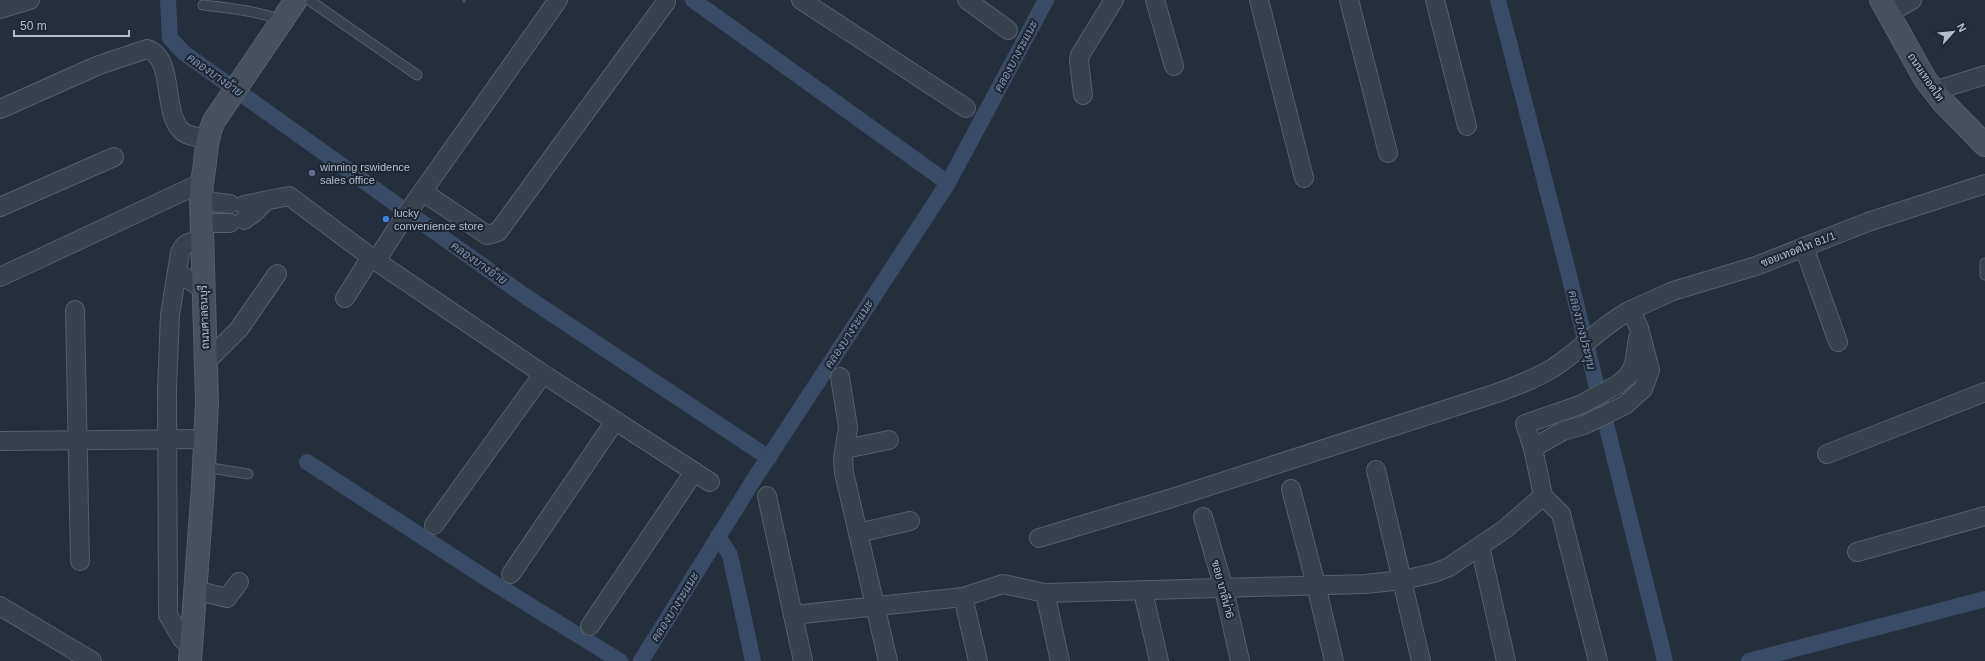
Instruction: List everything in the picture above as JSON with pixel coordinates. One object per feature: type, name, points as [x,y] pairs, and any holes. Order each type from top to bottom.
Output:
[{"type":"street","points":[[0,9],[30,0]]},
{"type":"street","name":"ถนนศาลธนบุรี","points":[[190,654],[204,468],[207,402],[202,289],[201,190],[207,138],[214,121],[296,0]]},
{"type":"street","points":[[345,298],[558,0]]},
{"type":"street","points":[[801,0],[966,108]]},
{"type":"street","points":[[967,0],[1008,30]]},
{"type":"street","points":[[1083,95],[1079,61],[1080,55],[1114,0]]},
{"type":"street","points":[[1156,0],[1174,66]]},
{"type":"street","points":[[1259,0],[1304,178]]},
{"type":"street","points":[[1349,0],[1388,153]]},
{"type":"street","points":[[1435,0],[1467,126]]},
{"type":"street","points":[[1885,7],[1912,0]]},
{"type":"street","points":[[422,192],[487,235],[498,232],[666,2]]},
{"type":"street","name":"ถนนเทอดไท","points":[[1885,7],[1925,79],[1942,101],[1985,145]]},
{"type":"street","points":[[0,109],[99,65],[147,49],[153,51],[159,58],[164,69],[175,122],[182,131],[189,136],[207,138]]},
{"type":"street","points":[[1934,91],[1985,75]]},
{"type":"street","points":[[0,208],[114,157]]},
{"type":"street","name":"ซอยเทอดไท 81/1","points":[[1039,538],[1179,496],[1497,393],[1525,382],[1553,368],[1616,318],[1673,291],[1756,266],[1868,222],[1985,184]]},
{"type":"street","points":[[0,277],[201,190],[213,202],[237,213],[254,213],[266,200],[289,196],[373,259],[542,374],[710,482]]},
{"type":"street","points":[[190,654],[168,615],[167,389],[170,315],[183,246],[201,232],[237,213]]},
{"type":"street","points":[[1804,248],[1838,342]]},
{"type":"street","points":[[177,272],[202,289]]},
{"type":"street","points":[[205,363],[239,329],[277,274]]},
{"type":"street","points":[[75,310],[80,562]]},
{"type":"street","points":[[1533,448],[1563,432],[1584,425],[1625,405],[1644,389],[1650,370],[1639,328],[1631,310]]},
{"type":"street","points":[[1598,661],[1560,514],[1543,496],[1533,448],[1525,424],[1580,405],[1617,385],[1628,376],[1634,365],[1639,328]]},
{"type":"street","points":[[434,525],[542,374]]},
{"type":"street","points":[[840,377],[848,427],[844,473],[888,661]]},
{"type":"street","points":[[1827,454],[1985,392]]},
{"type":"street","points":[[1557,412],[1563,432]]},
{"type":"street","points":[[511,574],[615,421]]},
{"type":"street","points":[[0,441],[205,439]]},
{"type":"street","points":[[845,450],[889,440]]},
{"type":"street","points":[[1376,470],[1421,661]]},
{"type":"street","points":[[590,626],[694,472]]},
{"type":"street","points":[[1291,489],[1334,661]]},
{"type":"street","points":[[767,496],[803,661]]},
{"type":"street","points":[[793,615],[963,597],[1002,584],[1046,593],[1143,592],[1365,584],[1403,580],[1434,573],[1449,567],[1505,529],[1543,496]]},
{"type":"street","points":[[1857,552],[1985,516]]},
{"type":"street","name":"ซอย บาลีน่า6","points":[[1203,517],[1224,589],[1240,661]]},
{"type":"street","points":[[858,532],[910,521]]},
{"type":"street","points":[[1480,546],[1506,661]]},
{"type":"street","points":[[195,590],[227,598],[239,582]]},
{"type":"street","points":[[1143,592],[1159,661]]},
{"type":"street","points":[[1046,593],[1060,661]]},
{"type":"street","points":[[963,597],[978,661]]},
{"type":"street","points":[[0,606],[92,661]]},
{"type":"lane","points":[[309,0],[417,75]]},
{"type":"lane","points":[[203,5],[258,13],[283,20]]},
{"type":"lane","points":[[1985,263],[1985,275]]},
{"type":"lane","points":[[204,468],[248,474]]},
{"type":"path","points":[[463,0],[466,3]]},
{"type":"waterway","name":"คลองบางอ้าย","points":[[168,0],[170,38],[184,53],[525,296],[769,458]]},
{"type":"waterway","points":[[693,0],[948,183]]},
{"type":"waterway","name":"คลองบางระแนะ","points":[[641,661],[753,481],[948,183],[1046,0]]},
{"type":"waterway","name":"คลองบางประทุน","points":[[1498,0],[1566,263],[1665,661]]},
{"type":"waterway","points":[[307,462],[492,582],[620,661]]},
{"type":"waterway","points":[[718,536],[730,555],[753,661]]},
{"type":"waterway","points":[[1749,661],[1985,599]]},
{"type":"place","name":"winning rswidence sales office","points":[[312,173]]},
{"type":"place","name":"lucky convenience store","points":[[386,219]]}]
